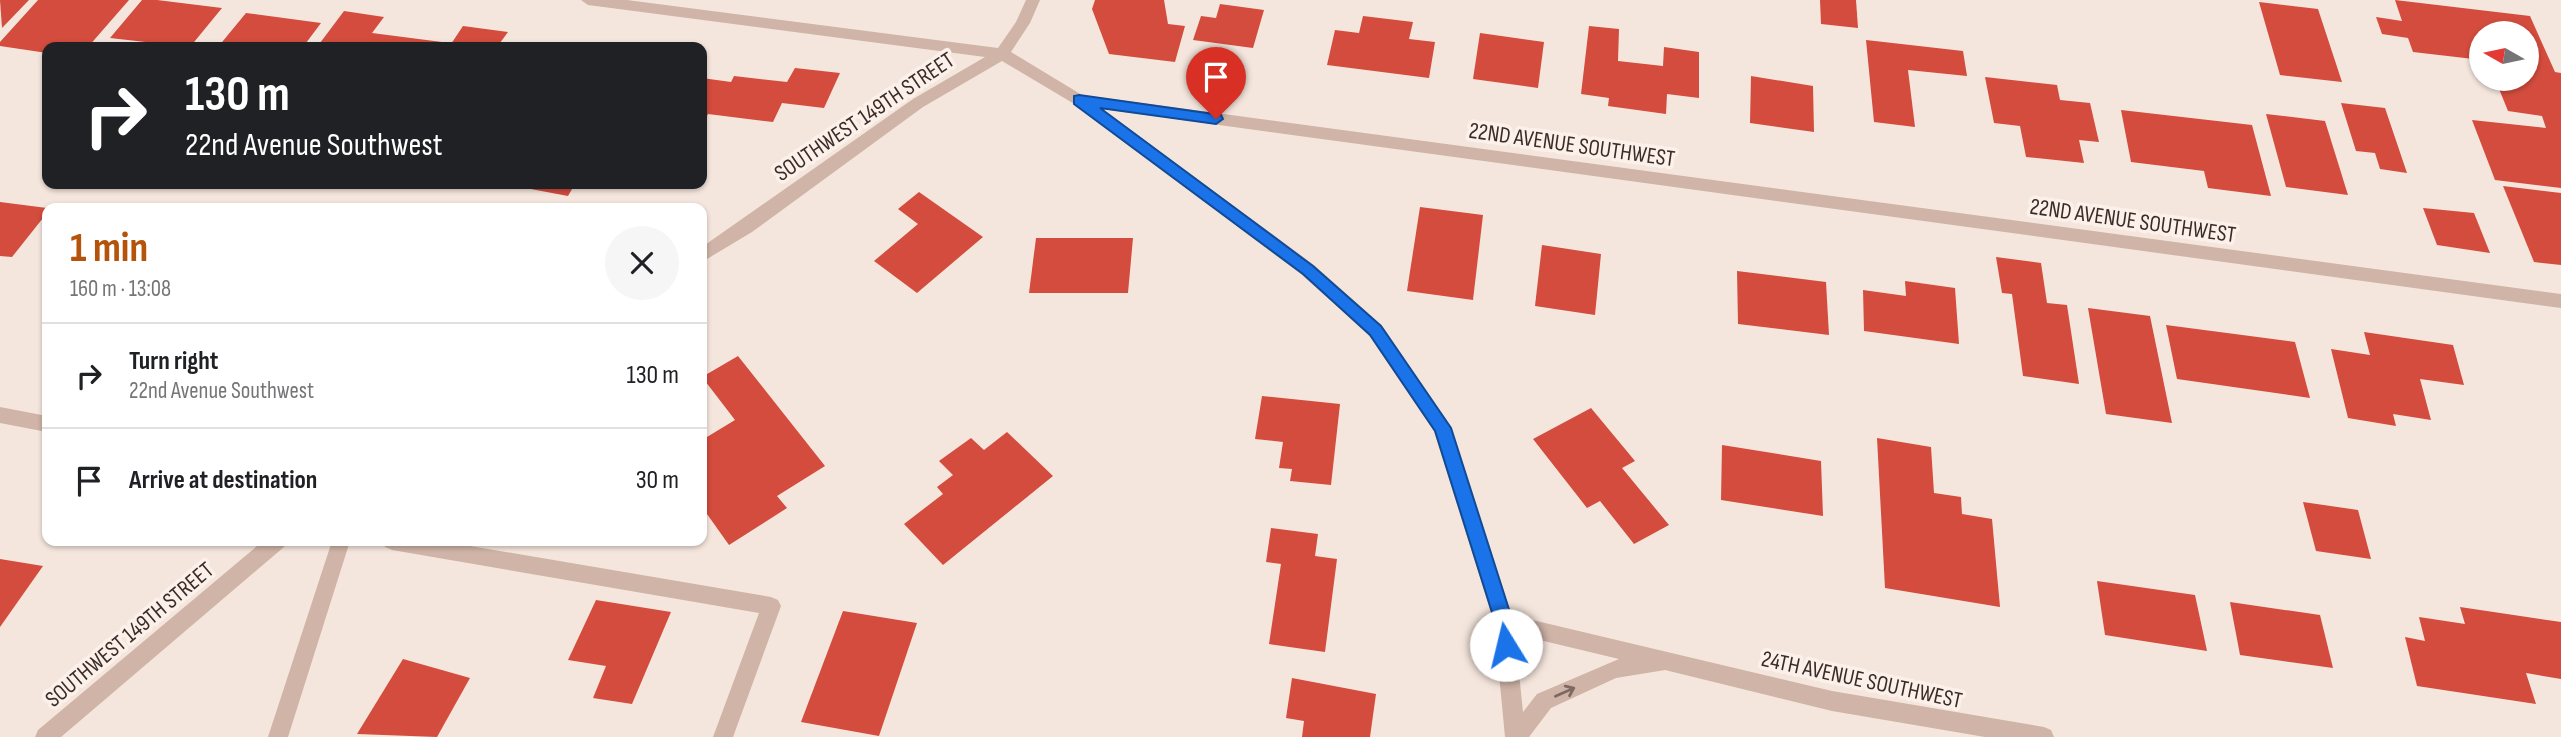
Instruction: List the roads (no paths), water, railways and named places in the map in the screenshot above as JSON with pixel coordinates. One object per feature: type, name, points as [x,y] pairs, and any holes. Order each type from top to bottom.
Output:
[{"type":"street","name":"22ND AVENUE SOUTHWEST","points":[[588,0],[1002,54],[1079,100],[2561,301]]},
{"type":"street","name":"SOUTHWEST 149TH STREET","points":[[707,252],[746,227],[918,103],[1002,54],[1023,23],[1033,0]]},
{"type":"street","points":[[1079,100],[1308,270],[1375,330],[1442,428],[1504,622],[1516,737]]},
{"type":"street","points":[[0,415],[42,423]]},
{"type":"street","name":"SOUTHWEST 149TH STREET","points":[[45,737],[271,546]]},
{"type":"street","points":[[278,737],[339,546]]},
{"type":"street","points":[[421,546],[771,606],[723,737]]},
{"type":"street","name":"24TH AVENUE SOUTHWEST","points":[[1504,622],[1832,701],[2044,737]]},
{"type":"street","name":"24TH AVENUE SOUTHWEST","points":[[1516,737],[1544,701],[1615,669],[1672,662]]}]
